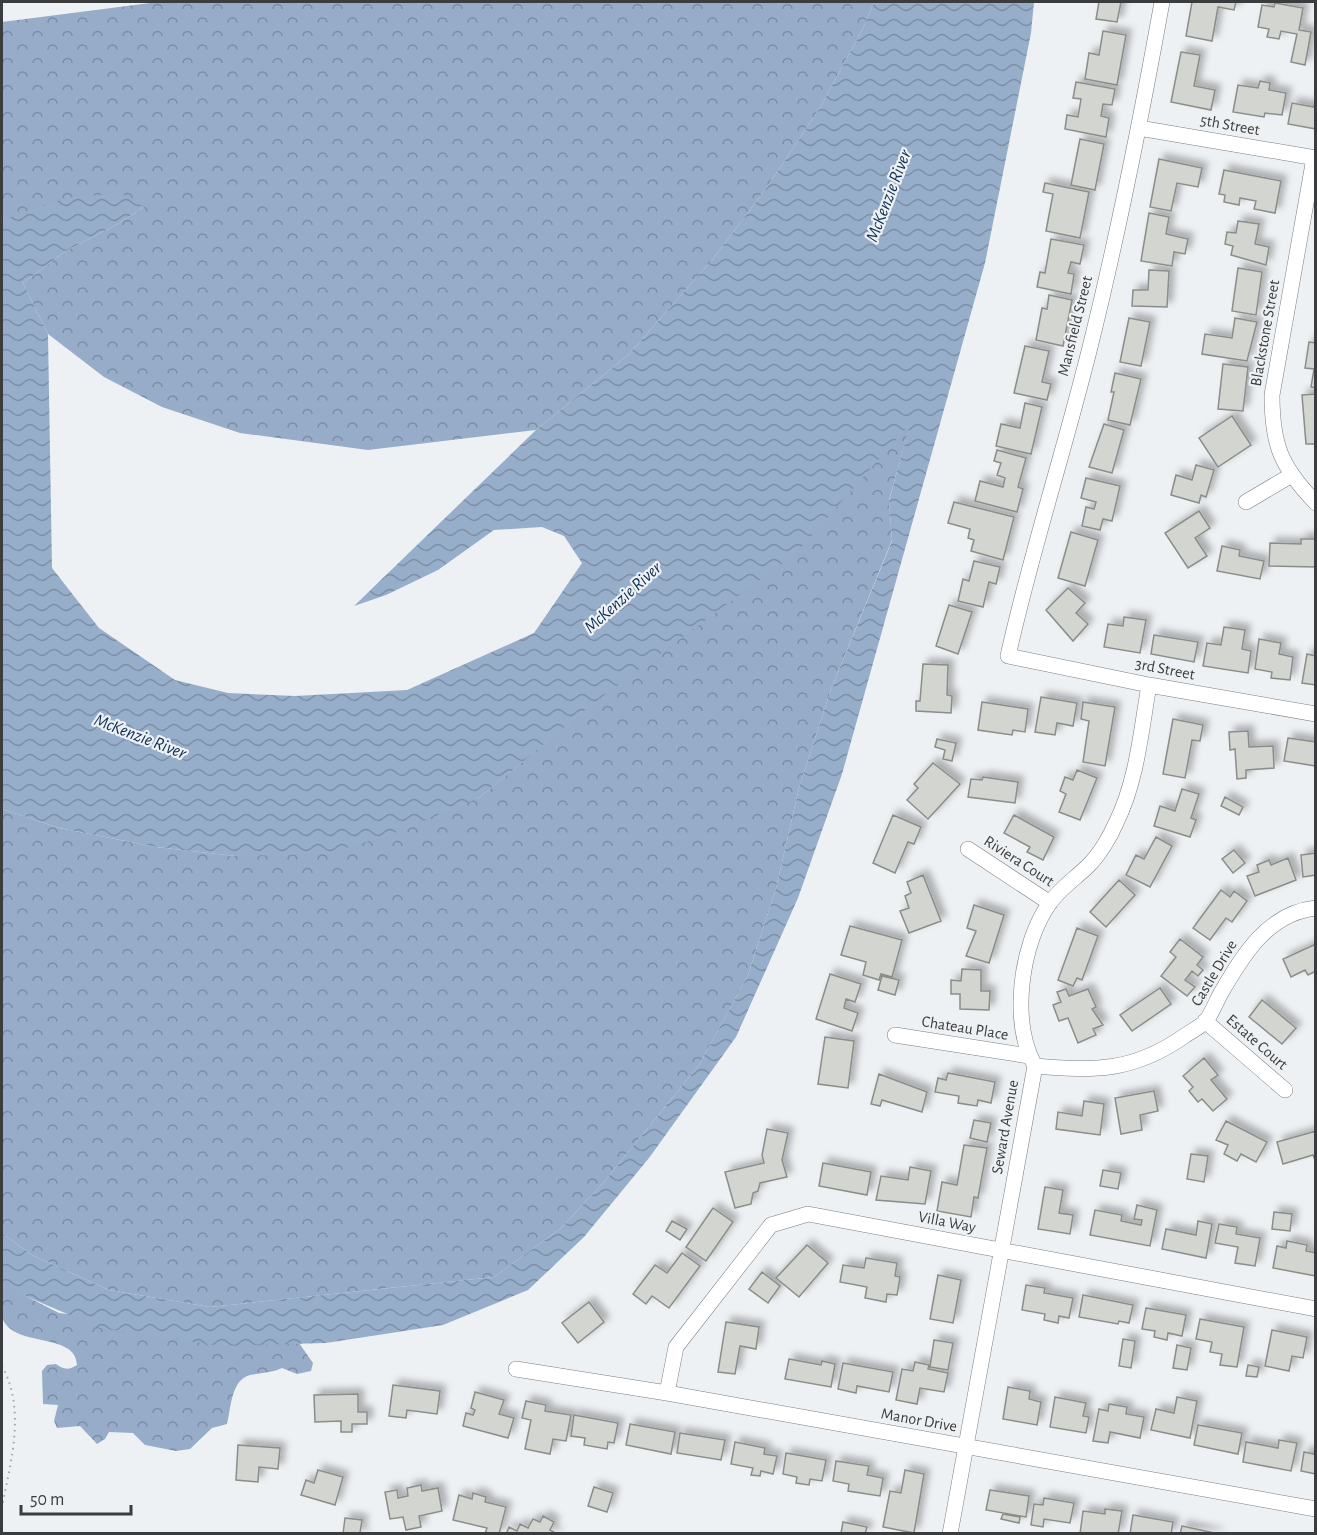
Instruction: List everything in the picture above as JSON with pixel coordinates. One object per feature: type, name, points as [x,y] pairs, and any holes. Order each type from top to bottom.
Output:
[{"type":"street","name":"Mansfield Street","points":[[1008,656],[1025,580],[1093,336],[1139,128],[1162,2]]},
{"type":"street","name":"5th Street","points":[[1139,128],[1315,158]]},
{"type":"street","name":"Blackstone Street","points":[[1315,158],[1272,395],[1272,428],[1290,476],[1316,502]]},
{"type":"street","points":[[1246,502],[1290,476]]},
{"type":"street","name":"3rd Street","points":[[1008,656],[1149,686],[1316,714]]},
{"type":"street","name":"Seward Avenue","points":[[950,1533],[1001,1250],[1032,1061],[1023,1021],[1022,985],[1029,942],[1050,903],[1092,863],[1116,824],[1132,782],[1149,686]]},
{"type":"street","name":"Riviera Court","points":[[968,849],[1050,903]]},
{"type":"street","name":"Castle Drive","points":[[1032,1061],[1080,1070],[1123,1067],[1163,1050],[1205,1021],[1234,969],[1261,932],[1302,909],[1316,908]]},
{"type":"street","name":"Estate Court","points":[[1205,1021],[1285,1090]]},
{"type":"street","name":"Chateau Place","points":[[895,1035],[1032,1061]]},
{"type":"street","name":"Villa Way","points":[[667,1393],[676,1347],[771,1225],[808,1214],[1316,1309]]},
{"type":"street","name":"Manor Drive","points":[[516,1369],[667,1393],[1316,1509]]},
{"type":"path","points":[[2,1366],[10,1382],[17,1423],[2,1508]]},
{"type":"green space","points":[[158,2],[874,2],[863,28],[821,106],[765,190],[712,260],[629,354],[536,430],[368,450],[240,433],[162,407],[104,377],[48,334],[23,283],[66,251],[118,224],[144,207],[2,220],[2,22]]},
{"type":"green space","points":[[911,422],[889,500],[892,540],[831,689],[799,788],[776,888],[748,975],[699,1065],[603,1183],[560,1229],[494,1277],[210,1307],[109,1290],[32,1255],[2,1233],[2,809],[59,828],[156,847],[235,856],[479,798],[858,481]]},
{"type":"green space","points":[[2,1284],[59,1313],[299,1343],[313,1363],[311,1371],[297,1374],[282,1368],[244,1378],[235,1388],[227,1424],[212,1428],[190,1449],[176,1451],[145,1445],[133,1433],[109,1432],[105,1439],[97,1444],[80,1426],[57,1428],[54,1421],[58,1405],[43,1404],[42,1371],[47,1365],[56,1364],[66,1369],[74,1367],[77,1365],[74,1354],[55,1343],[18,1333],[8,1327],[1,1313]]},
{"type":"water","name":"McKenzie River","points":[[874,2],[1034,2],[1031,33],[985,263],[842,774],[798,898],[736,1037],[649,1158],[584,1237],[528,1290],[443,1325],[326,1343],[222,1346],[100,1328],[2,1286],[2,1233],[32,1255],[109,1290],[210,1307],[494,1277],[560,1229],[603,1183],[699,1065],[748,975],[776,888],[799,788],[831,689],[892,541],[889,501],[910,424],[796,553],[591,705],[479,798],[387,836],[325,854],[235,856],[156,847],[59,828],[2,809],[2,220],[66,198],[120,193],[144,207],[118,224],[66,251],[23,283],[48,334],[52,568],[99,628],[175,680],[228,693],[295,696],[407,690],[534,633],[582,563],[564,536],[542,527],[494,530],[438,570],[386,595],[354,606],[536,430],[629,354],[712,260],[765,190],[821,106],[863,28]]},
{"type":"building","points":[[1099,2],[1121,2],[1117,22],[1096,19]]},
{"type":"building","points":[[1192,2],[1236,2],[1234,10],[1218,7],[1212,41],[1186,36]]},
{"type":"building","points":[[1275,3],[1303,8],[1299,30],[1311,32],[1305,65],[1291,62],[1297,34],[1281,31],[1279,39],[1267,37],[1269,29],[1258,27],[1262,5],[1274,7]]},
{"type":"building","points":[[1103,31],[1126,35],[1117,85],[1085,79],[1089,53],[1099,55]]},
{"type":"building","points":[[1181,52],[1200,55],[1194,86],[1215,90],[1211,110],[1171,102]]},
{"type":"building","points":[[1260,81],[1270,83],[1269,90],[1286,93],[1282,115],[1265,113],[1264,117],[1233,112],[1238,85],[1258,88]]},
{"type":"building","points":[[1076,82],[1115,89],[1112,105],[1103,104],[1101,116],[1109,118],[1106,137],[1065,129],[1067,115],[1078,117],[1081,99],[1073,98]]},
{"type":"building","points":[[1315,97],[1316,129],[1288,124],[1292,103],[1314,107]]},
{"type":"building","points":[[1080,139],[1104,144],[1095,190],[1071,185]]},
{"type":"building","points":[[1159,159],[1202,168],[1198,187],[1177,183],[1171,211],[1150,207]]},
{"type":"building","points":[[1224,170],[1281,181],[1275,213],[1254,209],[1256,201],[1240,198],[1239,205],[1224,202],[1225,195],[1219,194]]},
{"type":"building","points":[[1045,183],[1089,192],[1080,238],[1046,231],[1053,194],[1043,192]]},
{"type":"building","points":[[1149,213],[1169,217],[1166,234],[1188,239],[1185,254],[1174,252],[1172,266],[1141,261]]},
{"type":"building","points":[[1238,221],[1259,224],[1255,244],[1269,247],[1266,265],[1231,255],[1233,246],[1225,244],[1227,232],[1236,233]]},
{"type":"building","points":[[1051,239],[1084,245],[1080,264],[1071,262],[1068,273],[1074,274],[1071,294],[1037,287],[1040,272],[1045,273]]},
{"type":"building","points":[[1238,268],[1262,272],[1256,315],[1232,311]]},
{"type":"building","points":[[1149,270],[1169,271],[1167,307],[1132,306],[1133,290],[1148,290]]},
{"type":"building","points":[[1049,295],[1072,300],[1063,346],[1036,340],[1042,308],[1047,309]]},
{"type":"building","points":[[1129,318],[1150,322],[1141,366],[1120,362]]},
{"type":"building","points":[[1235,318],[1257,322],[1247,361],[1202,354],[1205,334],[1232,338]]},
{"type":"building","points":[[1309,342],[1316,343],[1316,388],[1311,387],[1314,369],[1305,368]]},
{"type":"building","points":[[1025,346],[1049,351],[1042,382],[1051,384],[1047,400],[1014,393]]},
{"type":"building","points":[[1223,364],[1248,367],[1243,411],[1218,409]]},
{"type":"building","points":[[1115,373],[1141,379],[1130,425],[1108,420],[1114,392],[1111,392]]},
{"type":"building","points":[[1316,394],[1316,444],[1306,444],[1302,395]]},
{"type":"building","points":[[1025,403],[1042,407],[1031,454],[996,446],[1001,424],[1020,428]]},
{"type":"building","points":[[1232,416],[1251,445],[1218,467],[1199,438]]},
{"type":"building","points":[[1104,424],[1124,430],[1112,473],[1089,467]]},
{"type":"building","points":[[997,450],[1026,458],[1018,487],[1023,489],[1017,512],[975,501],[980,481],[1003,487],[1005,478],[997,475],[1001,463],[994,461]]},
{"type":"building","points":[[1196,465],[1214,470],[1206,497],[1201,495],[1199,503],[1171,495],[1176,475],[1192,480]]},
{"type":"building","points":[[1086,478],[1120,486],[1112,521],[1103,519],[1100,530],[1082,526],[1086,507],[1094,509],[1096,502],[1081,498]]},
{"type":"building","points":[[954,502],[1014,517],[1003,560],[971,551],[974,540],[968,538],[970,529],[948,523]]},
{"type":"building","points":[[1199,511],[1210,528],[1195,538],[1207,556],[1188,568],[1165,533]]},
{"type":"building","points":[[1071,532],[1098,540],[1085,586],[1058,578]]},
{"type":"building","points":[[1301,539],[1316,539],[1316,567],[1269,566],[1270,543],[1301,544]]},
{"type":"building","points":[[1222,546],[1240,550],[1239,556],[1264,561],[1260,579],[1217,571]]},
{"type":"building","points":[[974,561],[1000,567],[996,584],[989,582],[983,607],[958,601],[963,579],[969,581]]},
{"type":"building","points":[[1068,588],[1085,603],[1076,613],[1088,624],[1073,641],[1046,610]]},
{"type":"building","points":[[949,605],[972,612],[958,654],[936,646]]},
{"type":"building","points":[[1124,617],[1146,620],[1140,653],[1104,647],[1108,624],[1123,626]]},
{"type":"building","points":[[1224,627],[1245,630],[1242,649],[1251,651],[1248,673],[1203,666],[1207,643],[1221,645]]},
{"type":"building","points":[[1154,635],[1198,642],[1194,662],[1151,654]]},
{"type":"building","points":[[1259,639],[1281,643],[1279,654],[1293,657],[1290,680],[1271,678],[1272,672],[1255,669]]},
{"type":"building","points":[[1307,654],[1316,656],[1316,685],[1302,683]]},
{"type":"building","points":[[923,664],[948,665],[947,695],[952,696],[951,713],[916,711],[916,701],[920,701]]},
{"type":"building","points":[[1041,697],[1077,703],[1073,726],[1057,723],[1055,735],[1035,732]]},
{"type":"building","points":[[982,702],[1028,709],[1025,732],[1013,730],[1012,735],[978,730]]},
{"type":"building","points":[[1083,702],[1115,707],[1105,766],[1083,762],[1089,721],[1081,719]]},
{"type":"building","points":[[1173,719],[1203,725],[1200,741],[1192,740],[1185,778],[1163,774]]},
{"type":"building","points":[[1248,731],[1249,747],[1273,746],[1274,768],[1246,770],[1246,778],[1237,779],[1235,749],[1230,750],[1229,732]]},
{"type":"building","points":[[1288,738],[1316,742],[1316,766],[1284,761]]},
{"type":"building","points":[[937,739],[956,743],[952,761],[943,759],[945,750],[935,747]]},
{"type":"building","points":[[933,763],[960,784],[928,819],[907,800],[918,788],[914,784]]},
{"type":"building","points":[[1077,770],[1097,778],[1080,820],[1059,812],[1066,794],[1060,791],[1065,777],[1073,780]]},
{"type":"building","points":[[983,777],[1018,782],[1015,803],[968,797],[971,779],[982,780]]},
{"type":"building","points":[[1182,789],[1199,794],[1191,818],[1196,820],[1190,837],[1154,826],[1160,806],[1175,811]]},
{"type":"building","points":[[1225,797],[1243,807],[1239,815],[1221,806]]},
{"type":"building","points":[[893,815],[921,827],[914,844],[908,842],[895,873],[873,863]]},
{"type":"building","points":[[1014,815],[1054,837],[1043,860],[1027,852],[1030,847],[1004,833]]},
{"type":"building","points":[[1156,837],[1172,846],[1150,887],[1126,875],[1136,855],[1144,859]]},
{"type":"building","points":[[1234,850],[1245,863],[1233,873],[1222,859]]},
{"type":"building","points":[[1316,853],[1316,875],[1303,877],[1301,855]]},
{"type":"building","points":[[1288,858],[1296,880],[1255,896],[1247,876],[1259,872],[1257,865],[1269,860],[1271,865]]},
{"type":"building","points":[[923,875],[941,921],[909,933],[900,911],[909,908],[905,896],[911,893],[907,882]]},
{"type":"building","points":[[1119,880],[1135,895],[1106,927],[1090,912]]},
{"type":"building","points":[[1221,890],[1230,897],[1234,891],[1247,901],[1232,922],[1226,918],[1210,940],[1193,928]]},
{"type":"building","points":[[974,905],[1004,915],[989,963],[966,956],[976,931],[967,928]]},
{"type":"building","points":[[850,926],[902,940],[892,977],[881,974],[879,980],[863,975],[866,962],[841,955]]},
{"type":"building","points":[[1077,928],[1098,936],[1082,980],[1077,978],[1073,986],[1058,980]]},
{"type":"building","points":[[1180,939],[1203,957],[1197,965],[1203,970],[1198,976],[1192,971],[1185,980],[1195,987],[1187,996],[1161,976],[1176,957],[1170,952]]},
{"type":"building","points":[[1316,944],[1316,971],[1308,975],[1305,970],[1291,977],[1283,959]]},
{"type":"building","points":[[962,969],[981,970],[981,991],[990,991],[989,1010],[960,1009],[960,994],[951,994],[951,980],[961,981]]},
{"type":"building","points":[[830,974],[861,984],[855,1002],[846,999],[844,1008],[858,1013],[852,1031],[816,1019]]},
{"type":"building","points":[[882,976],[899,980],[895,995],[878,990]]},
{"type":"building","points":[[1160,988],[1171,1004],[1132,1031],[1120,1015]]},
{"type":"building","points":[[1066,989],[1069,996],[1088,989],[1096,1007],[1092,1009],[1103,1025],[1093,1029],[1096,1035],[1078,1043],[1068,1018],[1059,1021],[1053,1005],[1061,1002],[1057,992]]},
{"type":"building","points":[[1262,1000],[1296,1028],[1282,1044],[1249,1017]]},
{"type":"building","points":[[825,1037],[854,1041],[848,1088],[818,1084]]},
{"type":"building","points":[[1204,1058],[1218,1075],[1211,1080],[1227,1099],[1213,1111],[1202,1099],[1198,1102],[1189,1091],[1193,1087],[1183,1076]]},
{"type":"building","points":[[948,1073],[995,1082],[991,1103],[978,1100],[977,1106],[958,1103],[959,1096],[935,1092],[938,1078],[946,1080]]},
{"type":"building","points":[[879,1074],[927,1092],[922,1112],[882,1100],[880,1106],[871,1104]]},
{"type":"building","points":[[1154,1091],[1158,1111],[1140,1115],[1142,1130],[1121,1134],[1115,1098]]},
{"type":"building","points":[[1084,1101],[1104,1104],[1100,1135],[1056,1129],[1058,1112],[1082,1116]]},
{"type":"building","points":[[974,1120],[991,1123],[987,1142],[970,1138]]},
{"type":"building","points":[[1226,1121],[1267,1142],[1256,1162],[1241,1154],[1237,1161],[1224,1154],[1228,1145],[1216,1140]]},
{"type":"building","points":[[767,1129],[788,1133],[782,1160],[787,1177],[760,1183],[758,1191],[753,1193],[751,1204],[735,1208],[725,1172],[764,1163],[762,1155]]},
{"type":"building","points":[[1316,1131],[1316,1163],[1313,1155],[1283,1164],[1277,1142]]},
{"type":"building","points":[[964,1145],[987,1148],[978,1198],[974,1197],[971,1217],[937,1211],[942,1182],[957,1185]]},
{"type":"building","points":[[1191,1154],[1208,1156],[1204,1182],[1187,1179]]},
{"type":"building","points":[[823,1163],[871,1172],[867,1195],[819,1186]]},
{"type":"building","points":[[910,1167],[931,1171],[925,1204],[876,1200],[881,1176],[908,1180]]},
{"type":"building","points":[[1103,1170],[1121,1173],[1118,1189],[1100,1186]]},
{"type":"building","points":[[1045,1187],[1063,1190],[1059,1213],[1073,1215],[1070,1234],[1038,1229]]},
{"type":"building","points":[[1137,1205],[1157,1210],[1150,1246],[1090,1235],[1095,1210],[1122,1215],[1121,1221],[1141,1225],[1142,1220],[1134,1219]]},
{"type":"building","points":[[713,1208],[733,1222],[706,1261],[686,1247]]},
{"type":"building","points":[[1274,1212],[1292,1214],[1290,1231],[1272,1229]]},
{"type":"building","points":[[672,1221],[687,1229],[680,1240],[666,1231]]},
{"type":"building","points":[[1198,1221],[1212,1224],[1206,1258],[1162,1249],[1166,1229],[1196,1235]]},
{"type":"building","points":[[1219,1224],[1237,1227],[1236,1234],[1260,1238],[1255,1266],[1235,1263],[1238,1247],[1215,1243]]},
{"type":"building","points":[[1287,1241],[1307,1245],[1306,1251],[1316,1253],[1316,1276],[1273,1268],[1277,1246],[1286,1248]]},
{"type":"building","points":[[807,1245],[828,1263],[799,1297],[776,1278]]},
{"type":"building","points":[[682,1253],[700,1266],[669,1308],[652,1296],[646,1304],[633,1294],[655,1265],[667,1273]]},
{"type":"building","points":[[866,1258],[897,1263],[895,1276],[900,1277],[897,1295],[887,1294],[886,1302],[865,1298],[867,1287],[840,1282],[843,1265],[864,1268]]},
{"type":"building","points":[[762,1272],[780,1286],[768,1303],[749,1289]]},
{"type":"building","points":[[938,1275],[961,1280],[953,1323],[930,1319]]},
{"type":"building","points":[[1026,1285],[1045,1288],[1044,1293],[1073,1298],[1069,1318],[1059,1316],[1058,1323],[1044,1320],[1045,1314],[1022,1310]]},
{"type":"building","points":[[1083,1295],[1133,1305],[1129,1323],[1119,1321],[1118,1324],[1079,1317]]},
{"type":"building","points":[[589,1302],[604,1322],[578,1343],[562,1323]]},
{"type":"building","points":[[1146,1308],[1186,1315],[1182,1336],[1168,1333],[1167,1340],[1154,1337],[1155,1331],[1142,1329]]},
{"type":"building","points":[[1200,1319],[1244,1327],[1237,1367],[1220,1365],[1222,1354],[1210,1352],[1212,1342],[1196,1339]]},
{"type":"building","points":[[726,1322],[759,1327],[756,1349],[740,1346],[735,1374],[718,1372]]},
{"type":"building","points":[[1272,1330],[1307,1337],[1303,1358],[1292,1356],[1289,1371],[1265,1366]]},
{"type":"building","points":[[1123,1339],[1135,1341],[1131,1368],[1119,1366]]},
{"type":"building","points":[[934,1340],[953,1343],[948,1370],[930,1367]]},
{"type":"building","points":[[1177,1345],[1191,1348],[1187,1370],[1173,1368]]},
{"type":"building","points":[[789,1359],[821,1365],[822,1361],[835,1364],[831,1387],[785,1379]]},
{"type":"building","points":[[915,1362],[929,1365],[928,1369],[948,1373],[944,1392],[920,1388],[917,1404],[896,1400],[902,1369],[913,1371]]},
{"type":"building","points":[[843,1363],[893,1372],[889,1392],[857,1386],[856,1393],[838,1389]]},
{"type":"building","points":[[1248,1365],[1259,1367],[1257,1377],[1246,1376]]},
{"type":"building","points":[[393,1385],[440,1391],[437,1414],[407,1410],[406,1418],[389,1416]]},
{"type":"building","points":[[1008,1387],[1030,1391],[1029,1399],[1041,1402],[1037,1425],[1003,1419]]},
{"type":"building","points":[[475,1392],[504,1400],[499,1414],[514,1418],[508,1438],[463,1426],[466,1413],[473,1415],[475,1410],[471,1408]]},
{"type":"building","points":[[358,1394],[358,1412],[367,1412],[367,1424],[352,1424],[352,1432],[341,1432],[341,1421],[315,1422],[314,1395]]},
{"type":"building","points":[[1055,1397],[1086,1403],[1083,1416],[1089,1417],[1086,1433],[1050,1427]]},
{"type":"building","points":[[1177,1397],[1197,1401],[1190,1438],[1151,1430],[1156,1409],[1174,1413]]},
{"type":"building","points":[[526,1401],[546,1405],[545,1411],[571,1415],[566,1441],[553,1439],[550,1454],[525,1449],[531,1420],[522,1418]]},
{"type":"building","points":[[1109,1404],[1127,1407],[1126,1414],[1144,1417],[1140,1438],[1110,1432],[1108,1443],[1093,1441],[1099,1409],[1108,1411]]},
{"type":"building","points":[[574,1415],[618,1423],[614,1443],[608,1442],[607,1449],[584,1445],[585,1438],[571,1436]]},
{"type":"building","points":[[630,1424],[675,1432],[671,1454],[626,1445]]},
{"type":"building","points":[[1198,1425],[1242,1433],[1238,1454],[1194,1445]]},
{"type":"building","points":[[680,1433],[725,1440],[721,1460],[677,1453]]},
{"type":"building","points":[[1279,1440],[1297,1443],[1291,1471],[1243,1462],[1246,1442],[1278,1448]]},
{"type":"building","points":[[735,1442],[765,1448],[764,1454],[777,1456],[773,1474],[761,1471],[760,1476],[751,1475],[753,1468],[731,1464]]},
{"type":"building","points":[[238,1445],[280,1448],[278,1469],[259,1467],[258,1482],[236,1480]]},
{"type":"building","points":[[1315,1447],[1316,1474],[1301,1471],[1304,1452],[1314,1454]]},
{"type":"building","points":[[786,1453],[826,1460],[822,1481],[810,1479],[809,1485],[796,1483],[797,1477],[783,1474]]},
{"type":"building","points":[[836,1461],[869,1466],[867,1475],[883,1478],[880,1496],[848,1491],[849,1484],[833,1481]]},
{"type":"building","points":[[318,1470],[343,1477],[335,1505],[301,1495],[306,1480],[314,1483]]},
{"type":"building","points":[[905,1470],[924,1474],[914,1533],[883,1527],[890,1491],[901,1493]]},
{"type":"building","points":[[421,1485],[422,1491],[438,1488],[442,1511],[419,1516],[421,1527],[406,1530],[403,1517],[390,1519],[385,1492],[397,1490],[398,1498],[408,1496],[407,1488]]},
{"type":"building","points":[[594,1487],[613,1493],[607,1512],[588,1506]]},
{"type":"building","points":[[990,1490],[1029,1496],[1026,1517],[986,1510]]},
{"type":"building","points":[[473,1493],[486,1497],[485,1502],[506,1507],[499,1534],[485,1534],[487,1528],[453,1520],[459,1495],[472,1499]]},
{"type":"building","points":[[1044,1498],[1074,1503],[1070,1523],[1044,1519],[1043,1527],[1031,1525],[1034,1504],[1043,1505]]},
{"type":"building","points":[[1105,1509],[1122,1511],[1118,1534],[1080,1534],[1083,1511],[1105,1514]]},
{"type":"building","points":[[1003,1514],[1020,1517],[1019,1523],[1001,1519]]},
{"type":"building","points":[[1133,1515],[1173,1522],[1171,1534],[1130,1534]]},
{"type":"building","points":[[543,1516],[554,1522],[550,1530],[557,1534],[506,1534],[509,1527],[517,1531],[520,1524],[528,1528],[533,1519],[540,1522]]},
{"type":"building","points":[[345,1518],[362,1520],[360,1533],[365,1534],[343,1534]]},
{"type":"building","points":[[843,1522],[867,1527],[865,1534],[841,1533]]},
{"type":"building","points":[[1182,1526],[1219,1534],[1180,1534]]}]
